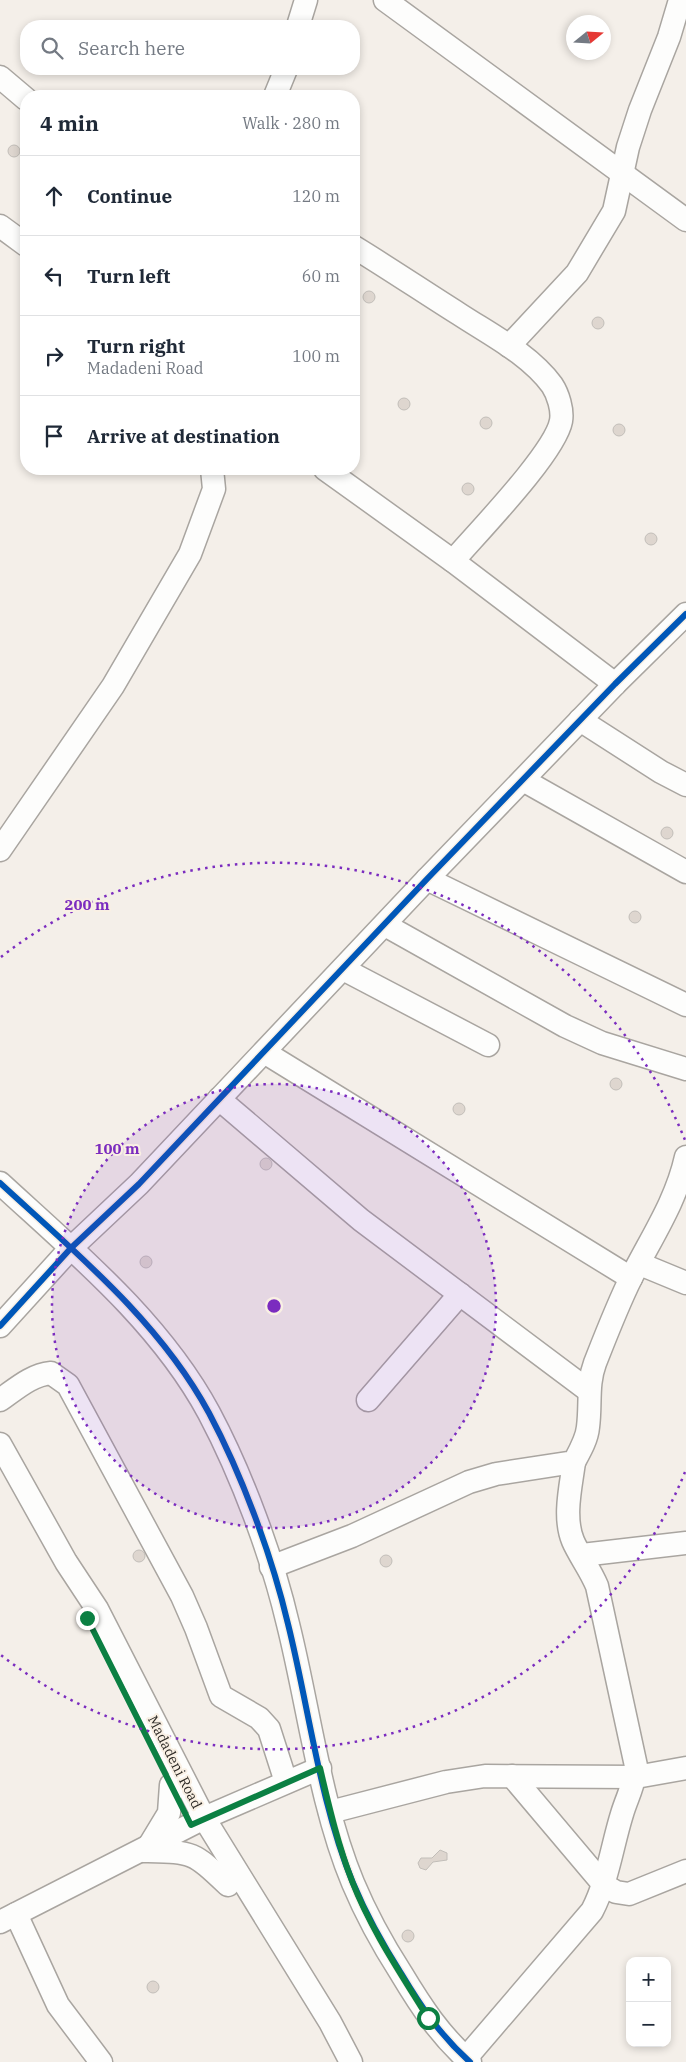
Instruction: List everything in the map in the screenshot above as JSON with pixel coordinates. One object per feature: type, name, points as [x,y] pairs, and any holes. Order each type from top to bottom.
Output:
[{"type":"street","points":[[300,20],[306,0]]},
{"type":"street","points":[[385,0],[686,220]]},
{"type":"street","points":[[509,346],[547,307],[576,273],[593,249],[614,211],[640,110],[670,37],[680,0]]},
{"type":"street","points":[[277,90],[284,75]]},
{"type":"street","points":[[0,77],[20,94]]},
{"type":"street","points":[[0,226],[20,241]]},
{"type":"street","points":[[360,252],[509,346],[532,364],[553,387],[559,402],[561,420],[558,432],[545,452],[453,561]]},
{"type":"street","points":[[0,850],[113,686],[190,554],[214,489],[213,475]]},
{"type":"street","points":[[333,475],[453,561],[615,684]]},
{"type":"street","points":[[0,1326],[70,1248],[139,1184],[427,879],[615,684],[686,614]]},
{"type":"street","points":[[580,720],[661,772],[686,785]]},
{"type":"street","points":[[523,780],[686,872]]},
{"type":"street","points":[[427,879],[686,1006]]},
{"type":"street","points":[[385,924],[565,1026],[602,1043],[686,1069]]},
{"type":"street","points":[[343,968],[488,1045]]},
{"type":"street","points":[[264,1052],[635,1271],[686,1283]]},
{"type":"street","points":[[219,1099],[361,1220],[589,1391]]},
{"type":"street","points":[[0,1183],[70,1248],[159,1339],[187,1376],[210,1415],[258,1525],[288,1622],[330,1812],[353,1882],[388,1952],[428,2018],[468,2060],[592,1911],[604,1885],[612,1845],[625,1803],[636,1777],[636,1766],[597,1586],[574,1543],[569,1523],[574,1462],[584,1443],[588,1427],[589,1391],[594,1365],[635,1271],[667,1212],[686,1157]]},
{"type":"street","points":[[368,1400],[460,1294]]},
{"type":"street","points":[[0,1400],[24,1382],[42,1374],[51,1373],[68,1385],[182,1596],[221,1696],[259,1718],[269,1729],[286,1782]]},
{"type":"street","name":"Madadeni Road","points":[[0,1444],[66,1562],[97,1609],[228,1885],[322,2029],[347,2062]]},
{"type":"street","points":[[271,1567],[352,1536],[469,1482],[496,1474],[574,1462]]},
{"type":"street","points":[[582,1555],[686,1543]]},
{"type":"street","name":"Madadeni Road","points":[[66,1562],[87,1618],[171,1784],[198,1821],[330,2022],[351,2062]]},
{"type":"street","points":[[101,2062],[58,2005],[8,1918],[145,1850],[198,1821],[320,1768]]},
{"type":"street","points":[[330,1812],[446,1782],[485,1776],[636,1777],[686,1768]]},
{"type":"street","points":[[512,1776],[604,1885],[616,1892],[629,1894],[682,1879]]},
{"type":"street","points":[[145,1850],[169,1813],[171,1784]]},
{"type":"street","points":[[145,1850],[175,1851],[193,1855],[228,1885]]},
{"type":"building","points":[[12,145],[16,145],[20,151],[16,157],[12,157],[8,153],[8,149]]},
{"type":"building","points":[[367,291],[371,291],[375,297],[371,303],[367,303],[363,299],[363,295]]},
{"type":"building","points":[[596,317],[600,317],[604,323],[600,329],[596,329],[592,325],[592,321]]},
{"type":"building","points":[[402,398],[406,398],[410,404],[406,410],[402,410],[398,406],[398,402]]},
{"type":"building","points":[[484,417],[488,417],[492,423],[488,429],[484,429],[480,425],[480,421]]},
{"type":"building","points":[[617,424],[621,424],[625,430],[621,436],[617,436],[613,432],[613,428]]},
{"type":"building","points":[[466,483],[470,483],[474,489],[470,495],[466,495],[462,491],[462,487]]},
{"type":"building","points":[[649,533],[653,533],[657,539],[653,545],[649,545],[645,541],[645,537]]},
{"type":"building","points":[[665,827],[669,827],[673,833],[669,839],[665,839],[661,835],[661,831]]},
{"type":"building","points":[[633,911],[637,911],[641,917],[637,923],[633,923],[629,919],[629,915]]},
{"type":"building","points":[[614,1078],[618,1078],[622,1084],[618,1090],[614,1090],[610,1086],[610,1082]]},
{"type":"building","points":[[457,1103],[461,1103],[465,1109],[461,1115],[457,1115],[453,1111],[453,1107]]},
{"type":"building","points":[[264,1158],[268,1158],[272,1164],[268,1170],[264,1170],[260,1166],[260,1162]]},
{"type":"building","points":[[144,1256],[148,1256],[152,1262],[148,1268],[144,1268],[140,1264],[140,1260]]},
{"type":"building","points":[[137,1550],[141,1550],[145,1556],[141,1562],[137,1562],[133,1558],[133,1554]]},
{"type":"building","points":[[384,1555],[388,1555],[392,1561],[388,1567],[384,1567],[380,1563],[380,1559]]},
{"type":"building","points":[[440,1850],[447,1853],[447,1860],[433,1862],[426,1870],[420,1868],[418,1863],[421,1858],[432,1858]]},
{"type":"building","points":[[406,1930],[410,1930],[414,1936],[410,1942],[406,1942],[402,1938],[402,1934]]},
{"type":"building","points":[[151,1981],[155,1981],[159,1987],[155,1993],[151,1993],[147,1989],[147,1985]]},
{"type":"cycle path","points":[[0,1326],[71,1248],[139,1184],[427,879],[615,684],[686,614]]},
{"type":"cycle path","points":[[0,1183],[86,1262],[141,1318],[189,1380],[209,1413],[244,1489],[274,1571],[295,1656],[323,1788],[353,1883],[381,1940],[416,1998],[441,2031],[470,2062]]},
{"type":"route","points":[[87,1618],[191,1825],[320,1768],[330,1812],[353,1882],[388,1952],[428,2018]]}]
